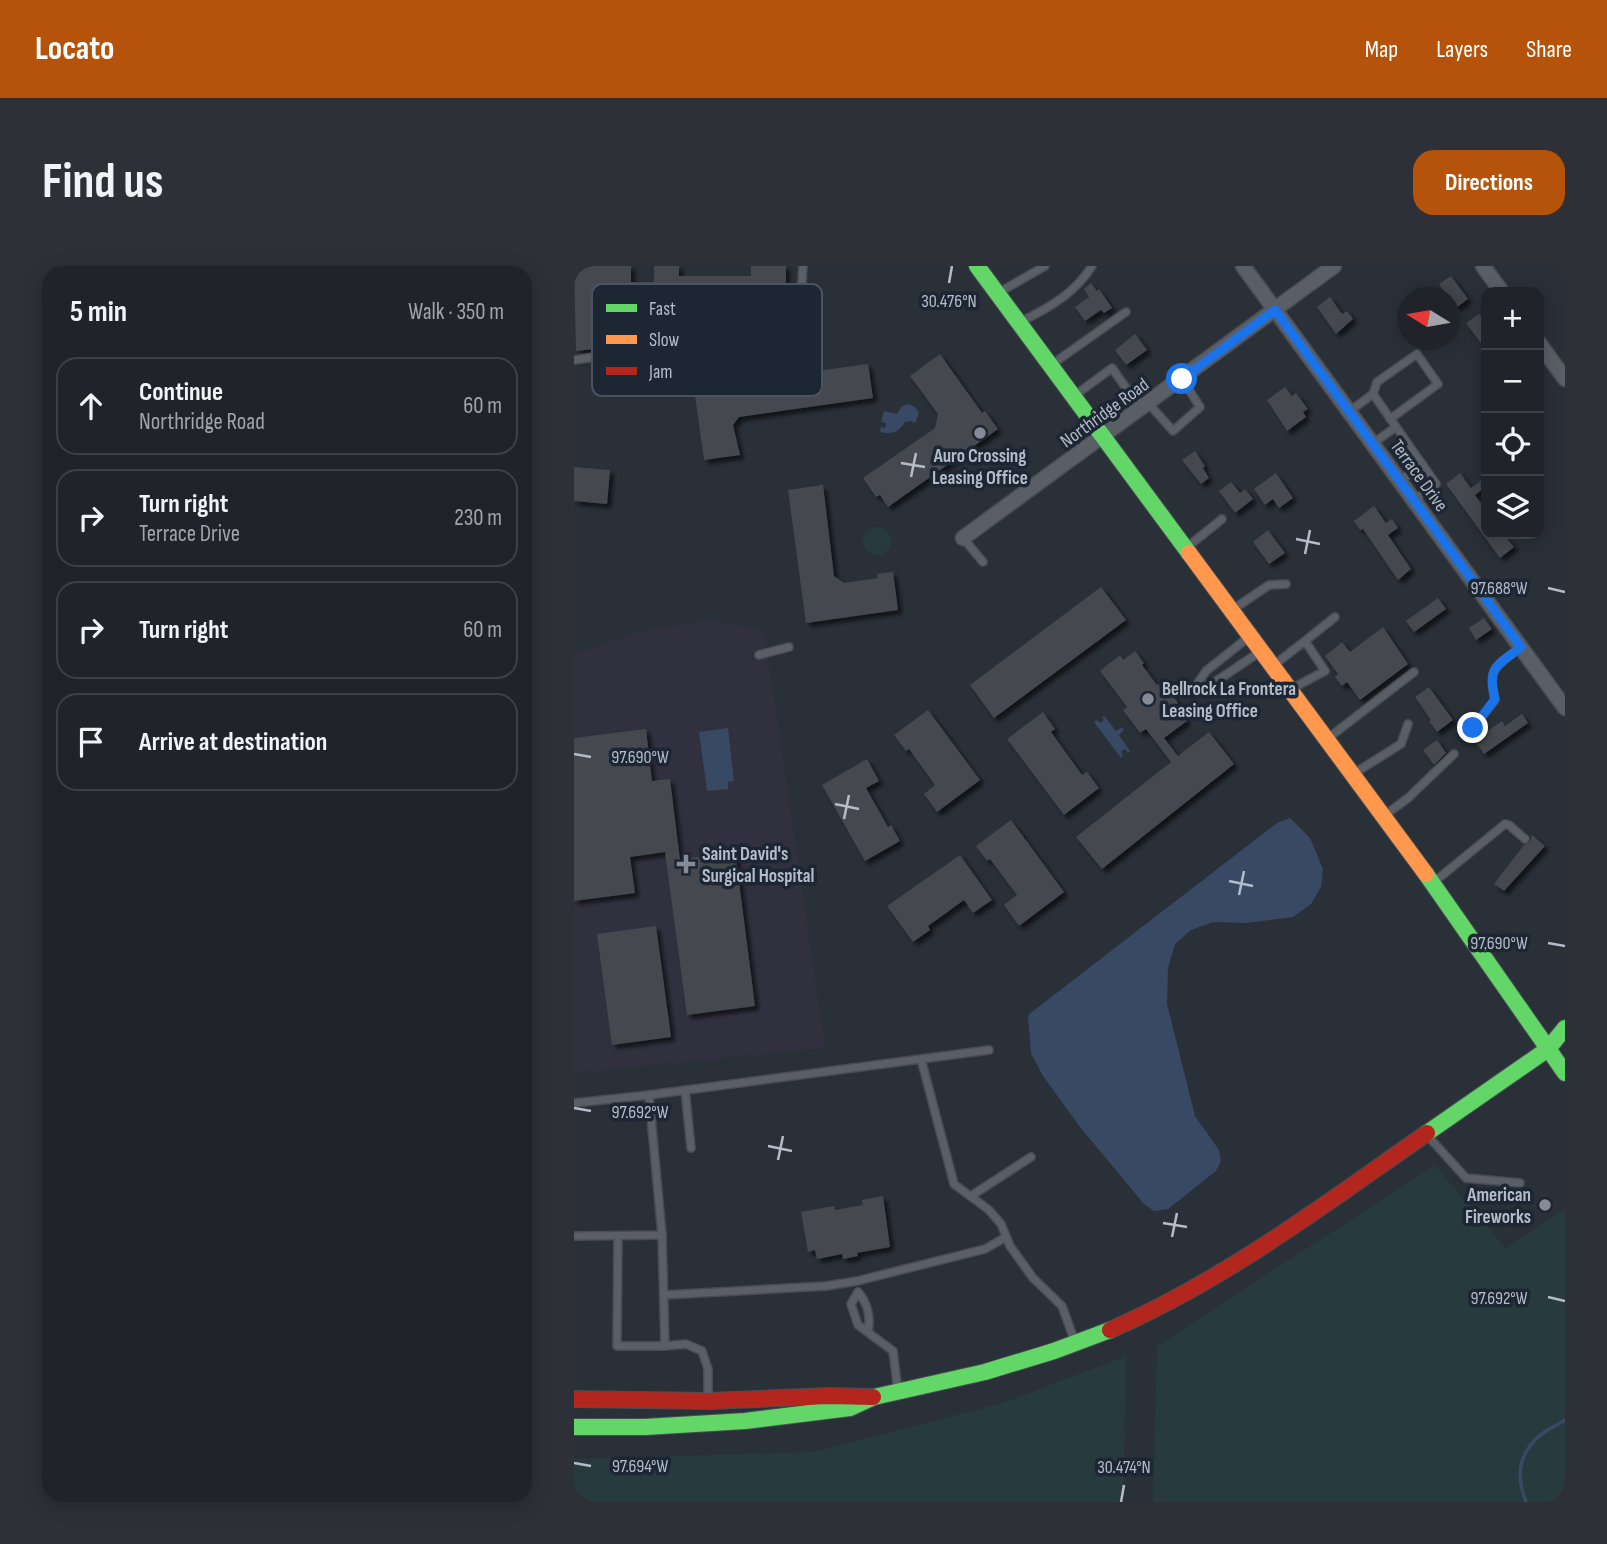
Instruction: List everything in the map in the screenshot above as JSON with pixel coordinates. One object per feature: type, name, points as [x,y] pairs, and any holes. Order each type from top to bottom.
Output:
[{"type":"main road","points":[[977,266],[1433,883],[1565,1073]]},
{"type":"main road","points":[[574,1427],[645,1427],[744,1421],[850,1408],[874,1397],[985,1372],[1112,1329],[1179,1297],[1255,1252],[1548,1049],[1565,1028]]},
{"type":"main road","points":[[1548,1049],[1565,1045]]},
{"type":"main road","points":[[574,1399],[708,1401],[846,1394],[874,1397]]},
{"type":"street","name":"Terrace Drive","points":[[1242,266],[1565,708]]},
{"type":"street","name":"Northridge Road","points":[[963,538],[1335,266]]},
{"type":"street","points":[[1483,266],[1498,287]]},
{"type":"street","points":[[1544,350],[1565,379]]},
{"type":"lane","points":[[802,284],[803,266]]},
{"type":"lane","points":[[997,293],[1045,266]]},
{"type":"lane","points":[[1018,322],[1046,311],[1086,277],[1092,266]]},
{"type":"lane","points":[[1051,366],[1126,312]]},
{"type":"lane","points":[[1350,411],[1373,394],[1377,382],[1416,354],[1438,384],[1390,419]]},
{"type":"lane","points":[[574,360],[592,357]]},
{"type":"lane","points":[[1074,397],[1112,368],[1145,406],[1173,431],[1200,407],[1182,379]]},
{"type":"lane","points":[[1373,394],[1436,484],[1414,500]]},
{"type":"lane","points":[[1373,443],[1396,427]]},
{"type":"lane","points":[[1400,480],[1423,465]]},
{"type":"lane","points":[[1186,549],[1222,519]]},
{"type":"lane","points":[[963,538],[983,562]]},
{"type":"lane","points":[[1231,610],[1269,585],[1286,584]]},
{"type":"lane","points":[[1273,666],[1335,617]]},
{"type":"lane","points":[[1250,636],[1206,671],[1195,687],[1215,682],[1261,650]]},
{"type":"lane","points":[[1290,690],[1325,671],[1306,641]]},
{"type":"lane","points":[[759,655],[789,647]]},
{"type":"lane","points":[[1473,728],[1495,699],[1490,679],[1494,669],[1521,647]]},
{"type":"lane","points":[[1326,739],[1414,672]]},
{"type":"lane","points":[[1352,774],[1401,744],[1408,724]]},
{"type":"lane","points":[[1384,817],[1454,754]]},
{"type":"lane","points":[[1433,883],[1505,824],[1525,839]]},
{"type":"lane","points":[[574,1103],[989,1050]]},
{"type":"lane","points":[[921,1059],[954,1184],[989,1210],[1001,1224],[1006,1237],[1033,1278],[1062,1306],[1075,1343]]},
{"type":"lane","points":[[685,1090],[691,1148]]},
{"type":"lane","points":[[649,1095],[662,1235],[665,1346]]},
{"type":"lane","points":[[1426,1135],[1466,1178],[1520,1183]]},
{"type":"lane","points":[[971,1196],[1031,1157]]},
{"type":"lane","points":[[574,1236],[662,1235]]},
{"type":"lane","points":[[618,1236],[617,1346],[686,1344],[702,1351],[708,1369],[708,1401]]},
{"type":"lane","points":[[664,1295],[825,1286],[856,1281],[985,1249],[1006,1237]]},
{"type":"lane","points":[[856,1281],[858,1292],[866,1301],[870,1321],[868,1332]]},
{"type":"lane","points":[[858,1292],[851,1304],[858,1325],[893,1351],[898,1392]]},
{"type":"shaded area","name":"Saint David's Surgical Hospital","points":[[709,620],[764,630],[825,1048],[574,1073],[574,654],[642,631]]},
{"type":"green space","points":[[877,527],[887,531],[891,541],[887,551],[877,555],[867,551],[863,541],[867,531]]},
{"type":"green space","points":[[1435,1165],[1506,1249],[1565,1208],[1565,1502],[1153,1502],[1157,1346]]},
{"type":"green space","points":[[1126,1356],[1123,1502],[574,1502],[574,1459],[813,1452],[1003,1403]]},
{"type":"water","points":[[909,404],[919,413],[915,423],[905,422],[891,433],[880,432],[886,423],[881,422],[884,411],[897,414],[902,406]]},
{"type":"water","points":[[1104,716],[1116,731],[1122,727],[1124,730],[1119,735],[1130,751],[1128,753],[1125,749],[1121,752],[1121,758],[1094,722],[1097,720],[1100,723]]},
{"type":"water","points":[[728,728],[734,781],[728,782],[728,789],[707,791],[699,732]]},
{"type":"water","points":[[1290,818],[1310,838],[1323,869],[1321,887],[1311,904],[1293,917],[1246,923],[1213,922],[1191,930],[1175,944],[1168,968],[1167,1004],[1195,1116],[1219,1150],[1221,1161],[1216,1171],[1168,1209],[1154,1211],[1144,1204],[1080,1127],[1043,1076],[1031,1053],[1028,1015],[1277,823]]},
{"type":"building","points":[[574,266],[631,266],[631,282],[654,282],[654,266],[679,266],[679,276],[751,276],[751,266],[786,266],[786,284],[592,284],[592,349],[576,351]]},
{"type":"building","points":[[1451,276],[1459,287],[1441,287],[1439,284]]},
{"type":"building","points":[[1091,283],[1097,291],[1099,289],[1112,308],[1104,313],[1101,310],[1085,321],[1075,307],[1089,297],[1084,289]]},
{"type":"building","points":[[1460,288],[1468,299],[1460,305]]},
{"type":"building","points":[[1330,297],[1342,314],[1347,311],[1353,319],[1336,334],[1317,307]]},
{"type":"building","points":[[1479,314],[1481,343],[1466,323]]},
{"type":"building","points":[[1135,334],[1147,350],[1126,365],[1115,350]]},
{"type":"building","points":[[940,354],[982,413],[985,411],[998,429],[888,507],[880,495],[876,497],[863,478],[935,428],[938,414],[910,376]]},
{"type":"building","points":[[868,364],[873,398],[739,417],[733,425],[740,455],[704,460],[695,396],[822,396],[822,370]]},
{"type":"building","points":[[1285,387],[1292,396],[1296,393],[1308,409],[1303,412],[1306,417],[1287,431],[1267,400]]},
{"type":"building","points":[[1195,451],[1209,478],[1201,484],[1182,460]]},
{"type":"building","points":[[574,467],[610,470],[607,504],[574,501]]},
{"type":"building","points":[[1276,473],[1293,498],[1279,508],[1273,499],[1265,505],[1254,489]]},
{"type":"building","points":[[1460,473],[1471,488],[1481,481],[1481,491],[1475,495],[1481,503],[1481,532],[1446,484]]},
{"type":"building","points":[[1231,482],[1240,493],[1245,489],[1253,499],[1235,513],[1219,491]]},
{"type":"building","points":[[823,485],[834,576],[844,583],[878,578],[877,574],[893,572],[898,610],[806,623],[788,490]]},
{"type":"building","points":[[1374,506],[1386,523],[1392,519],[1398,528],[1388,535],[1411,569],[1398,580],[1363,529],[1360,530],[1354,521]]},
{"type":"building","points":[[1268,530],[1285,553],[1269,564],[1253,542]]},
{"type":"building","points":[[1486,539],[1507,539],[1514,547],[1500,558]]},
{"type":"building","points":[[1101,587],[1126,620],[994,718],[970,685]]},
{"type":"building","points":[[1438,598],[1446,609],[1414,632],[1406,621]]},
{"type":"building","points":[[1484,618],[1492,629],[1476,640],[1469,628]]},
{"type":"building","points":[[1383,627],[1408,664],[1360,700],[1347,682],[1342,686],[1335,677],[1338,674],[1325,656],[1342,642],[1350,652]]},
{"type":"building","points":[[1135,651],[1157,685],[1167,695],[1170,692],[1178,703],[1175,705],[1187,721],[1164,738],[1178,756],[1209,732],[1234,764],[1102,869],[1076,837],[1171,762],[1146,729],[1140,733],[1123,710],[1127,707],[1100,671],[1120,655],[1123,660]]},
{"type":"building","points":[[1429,687],[1453,720],[1437,732],[1415,697]]},
{"type":"building","points":[[928,710],[980,780],[937,812],[924,794],[935,785],[909,749],[906,751],[894,735]]},
{"type":"building","points":[[1043,712],[1055,729],[1051,732],[1082,775],[1087,772],[1099,788],[1064,815],[1007,739]]},
{"type":"building","points":[[1522,714],[1528,723],[1484,754],[1477,744],[1485,739],[1482,735],[1502,721],[1505,726]]},
{"type":"building","points":[[646,729],[652,781],[670,779],[680,860],[735,851],[755,1006],[687,1015],[665,852],[630,857],[635,893],[574,901],[574,738]]},
{"type":"building","points":[[1437,740],[1446,753],[1434,765],[1423,750]]},
{"type":"building","points":[[867,759],[879,781],[866,788],[888,827],[891,825],[900,841],[865,861],[822,785]]},
{"type":"building","points":[[1011,820],[1064,892],[1019,926],[1004,905],[1017,895],[990,859],[987,861],[976,846]]},
{"type":"building","points":[[1532,835],[1545,846],[1504,891],[1494,884],[1524,845],[1530,842]]},
{"type":"building","points":[[960,855],[992,900],[973,913],[964,900],[928,926],[930,930],[913,942],[887,906]]},
{"type":"building","points":[[656,926],[671,1037],[612,1045],[597,934]]},
{"type":"building","points":[[883,1196],[890,1247],[857,1253],[858,1256],[843,1259],[842,1254],[817,1259],[815,1250],[808,1252],[801,1212],[834,1206],[835,1210],[863,1205],[862,1200]]},
{"type":"waterway","points":[[1526,1502],[1520,1477],[1525,1453],[1539,1436],[1565,1420]]},
{"type":"traffic: fast","points":[[977,266],[1189,553]]},
{"type":"traffic: fast","points":[[1426,874],[1565,1073]]},
{"type":"traffic: fast","points":[[1427,1133],[1548,1049],[1565,1028]]},
{"type":"traffic: fast","points":[[574,1427],[645,1427],[745,1421],[850,1408],[874,1397],[985,1372],[1110,1330]]},
{"type":"traffic: slow","points":[[1189,553],[1426,874]]},
{"type":"traffic: jam","points":[[1110,1330],[1194,1288],[1234,1264],[1427,1133]]},
{"type":"traffic: jam","points":[[574,1399],[710,1401],[873,1397]]},
{"type":"place","name":"Auro Crossing Leasing Office","points":[[980,433]]},
{"type":"place","name":"Bellrock La Frontera Leasing Office","points":[[1148,699]]},
{"type":"place","name":"Saint David's Surgical Hospital","points":[[686,864]]},
{"type":"place","name":"American Fireworks","points":[[1545,1205]]},
{"type":"route","points":[[1182,379],[1275,310],[1521,647],[1494,669],[1490,679],[1495,699],[1473,728]]}]
